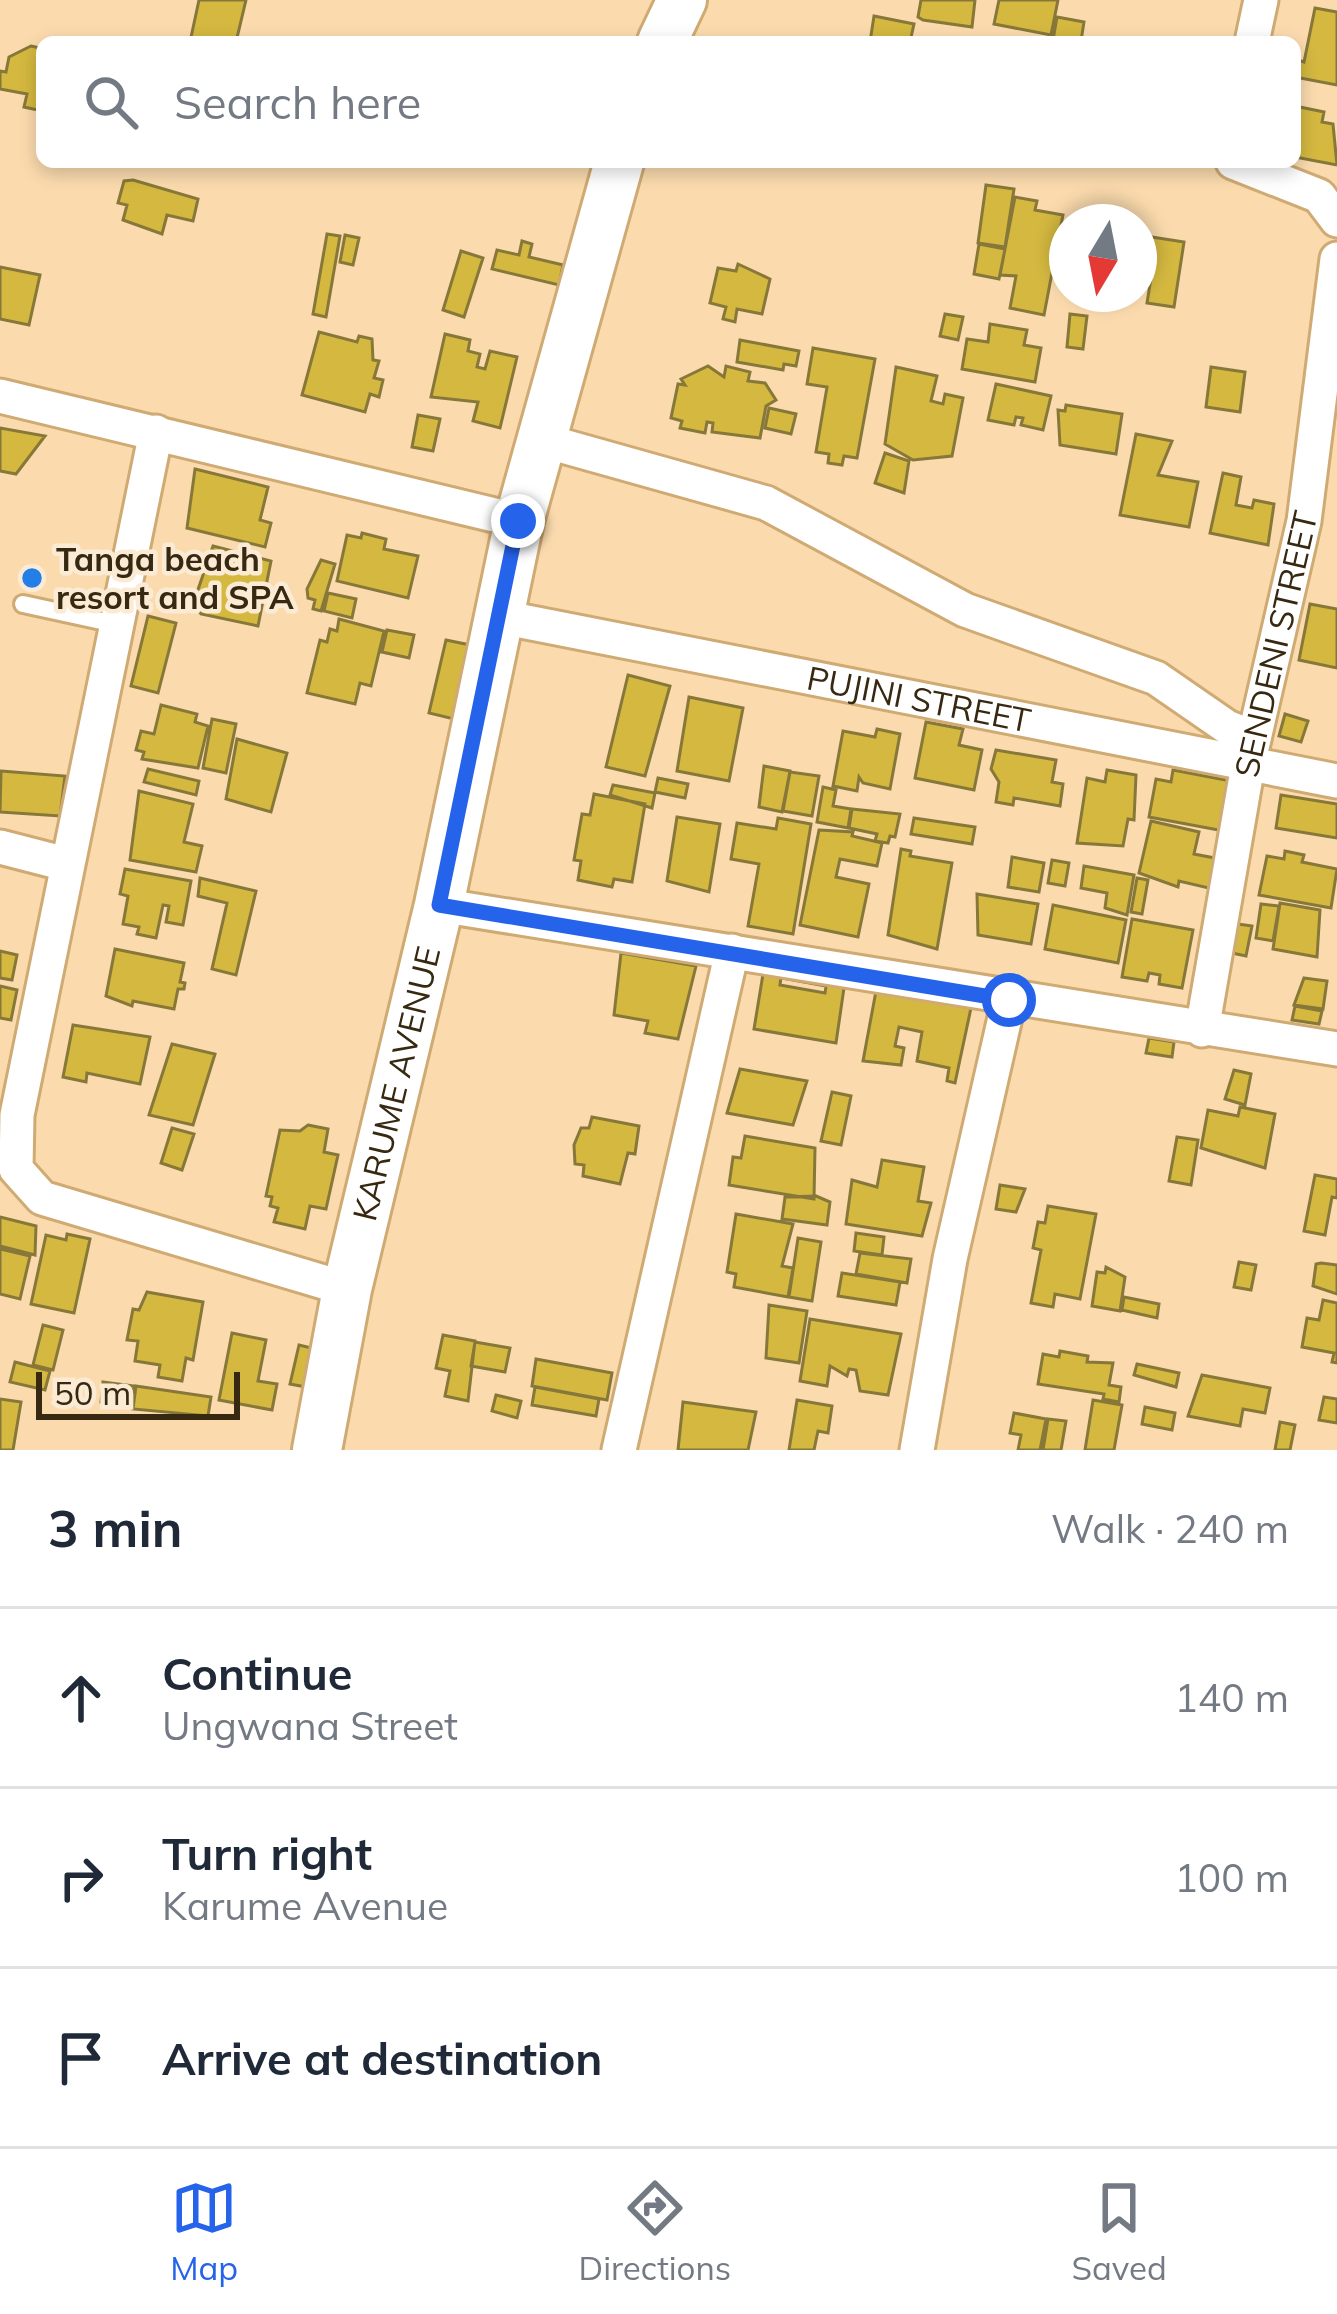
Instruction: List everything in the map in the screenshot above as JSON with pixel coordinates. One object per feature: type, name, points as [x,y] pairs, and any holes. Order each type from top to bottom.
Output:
[{"type":"main road","name":"KARUME AVENUE","points":[[317,1450],[347,1289],[439,905],[518,521],[617,168]]},
{"type":"street","points":[[1253,36],[1262,0]]},
{"type":"street","points":[[1248,168],[1318,196],[1337,220]]},
{"type":"street","name":"SENDENI STREET","points":[[1202,1030],[1251,752],[1304,521],[1337,259]]},
{"type":"street","points":[[0,396],[518,521]]},
{"type":"street","points":[[156,432],[5,1172],[42,1198],[347,1289]]},
{"type":"street","points":[[544,441],[766,503],[965,610],[1156,678],[1227,727],[1251,752]]},
{"type":"street","name":"PUJINI STREET","points":[[501,617],[1251,752],[1337,781]]},
{"type":"street","points":[[0,848],[66,864]]},
{"type":"street","points":[[439,905],[1337,1049]]},
{"type":"street","points":[[619,1450],[732,951]]},
{"type":"street","points":[[917,1450],[950,1259],[1009,1000]]},
{"type":"lane","points":[[22,604],[115,624]]},
{"type":"building","points":[[199,0],[246,0],[237,36],[191,36]]},
{"type":"building","points":[[921,0],[975,0],[972,27],[923,20],[918,17]]},
{"type":"building","points":[[999,0],[1058,0],[1051,35],[994,24]]},
{"type":"building","points":[[1315,8],[1337,12],[1337,85],[1301,78]]},
{"type":"building","points":[[874,16],[914,24],[911,36],[871,36]]},
{"type":"building","points":[[1057,17],[1084,22],[1082,36],[1054,36]]},
{"type":"building","points":[[36,47],[36,110],[24,107],[27,94],[0,89],[0,71],[6,72],[9,57]]},
{"type":"building","points":[[1301,107],[1324,112],[1322,122],[1333,124],[1337,165],[1301,158]]},
{"type":"building","points":[[124,181],[198,199],[193,221],[167,215],[162,234],[123,220],[127,205],[118,203]]},
{"type":"building","points":[[986,185],[1014,189],[1005,247],[978,243]]},
{"type":"building","points":[[1015,197],[1037,201],[1035,210],[1049,212],[1049,289],[1044,315],[1010,308],[1016,276],[1000,275]]},
{"type":"building","points":[[327,234],[340,236],[326,317],[313,314]]},
{"type":"building","points":[[345,235],[359,238],[353,265],[340,262]]},
{"type":"building","points":[[1157,238],[1184,242],[1174,307],[1157,304]]},
{"type":"building","points":[[522,241],[532,244],[529,257],[563,265],[559,285],[492,269],[497,250],[519,255]]},
{"type":"building","points":[[979,244],[1005,249],[999,279],[974,274]]},
{"type":"building","points":[[461,251],[483,258],[464,317],[443,310]]},
{"type":"building","points":[[738,264],[770,279],[762,314],[737,309],[735,322],[723,319],[726,307],[710,303],[718,268],[736,271]]},
{"type":"building","points":[[0,267],[40,275],[29,325],[0,319]]},
{"type":"building","points":[[945,314],[963,317],[958,340],[940,336]]},
{"type":"building","points":[[1070,314],[1087,316],[1083,349],[1067,347]]},
{"type":"building","points":[[990,324],[1027,330],[1024,345],[1041,348],[1035,382],[962,369],[967,339],[988,342]]},
{"type":"building","points":[[319,332],[357,342],[359,336],[372,339],[373,360],[379,361],[374,378],[383,380],[379,397],[370,394],[365,412],[302,395]]},
{"type":"building","points":[[445,334],[470,340],[468,351],[480,354],[477,367],[485,369],[490,351],[517,357],[500,428],[473,421],[478,402],[431,397]]},
{"type":"building","points":[[740,340],[799,351],[796,366],[784,364],[783,370],[737,362]]},
{"type":"building","points":[[813,348],[875,359],[857,458],[844,456],[842,465],[828,463],[829,454],[816,452],[827,387],[807,384]]},
{"type":"building","points":[[708,366],[724,377],[726,366],[750,372],[748,381],[765,383],[776,400],[766,406],[760,438],[712,432],[713,423],[707,422],[705,433],[680,428],[682,421],[671,418],[678,384],[685,385],[681,379]]},
{"type":"building","points":[[896,367],[937,376],[931,401],[943,404],[945,394],[963,398],[952,456],[913,460],[885,444]]},
{"type":"building","points":[[1211,367],[1245,372],[1240,412],[1206,407]]},
{"type":"building","points":[[996,384],[1051,396],[1043,430],[1021,425],[1023,418],[1016,417],[1014,425],[988,420]]},
{"type":"building","points":[[1066,405],[1122,414],[1116,454],[1060,445],[1058,410],[1065,411]]},
{"type":"building","points":[[769,408],[796,414],[791,434],[765,428]]},
{"type":"building","points":[[418,415],[440,419],[433,451],[412,447]]},
{"type":"building","points":[[0,428],[45,436],[16,474],[0,471]]},
{"type":"building","points":[[1136,434],[1172,441],[1158,475],[1198,482],[1189,527],[1120,515]]},
{"type":"building","points":[[885,453],[909,461],[904,493],[875,483]]},
{"type":"building","points":[[195,469],[268,487],[260,520],[271,523],[265,547],[187,528]]},
{"type":"building","points":[[1223,473],[1241,477],[1236,505],[1252,508],[1254,500],[1274,504],[1268,545],[1210,533]]},
{"type":"building","points":[[362,533],[386,539],[384,549],[418,556],[408,598],[337,581],[347,535],[361,538]]},
{"type":"building","points":[[213,546],[271,561],[258,626],[201,614],[193,604]]},
{"type":"building","points":[[321,560],[335,564],[321,611],[313,609],[315,600],[308,598],[307,589]]},
{"type":"building","points":[[328,593],[356,599],[352,618],[324,611]]},
{"type":"building","points":[[1310,604],[1337,609],[1337,668],[1299,660]]},
{"type":"building","points":[[148,616],[176,623],[158,693],[131,686]]},
{"type":"building","points":[[339,619],[384,631],[371,686],[360,683],[355,704],[307,693],[320,640],[327,642],[330,629],[337,631]]},
{"type":"building","points":[[387,630],[414,635],[409,658],[382,652]]},
{"type":"building","points":[[446,640],[475,646],[458,720],[429,713]]},
{"type":"building","points":[[628,675],[670,686],[645,776],[606,767]]},
{"type":"building","points":[[689,697],[743,708],[729,781],[677,771]]},
{"type":"building","points":[[161,705],[197,714],[195,722],[208,726],[198,768],[142,759],[144,752],[136,750],[141,731],[154,734]]},
{"type":"building","points":[[1285,714],[1308,721],[1301,742],[1279,736]]},
{"type":"building","points":[[212,719],[236,724],[226,773],[203,768]]},
{"type":"building","points":[[926,722],[963,729],[959,745],[982,750],[974,790],[915,778]]},
{"type":"building","points":[[877,729],[900,734],[890,789],[863,783],[859,777],[857,791],[833,786],[843,731],[875,737]]},
{"type":"building","points":[[237,739],[287,753],[271,812],[226,799]]},
{"type":"building","points":[[996,750],[1056,760],[1052,782],[1063,784],[1060,806],[1014,798],[1013,805],[996,802],[999,782],[991,769]]},
{"type":"building","points":[[764,766],[790,771],[782,812],[759,807]]},
{"type":"building","points":[[148,769],[199,781],[196,795],[144,782]]},
{"type":"building","points":[[1107,770],[1136,775],[1134,820],[1128,819],[1123,846],[1077,843],[1087,778],[1105,782]]},
{"type":"building","points":[[1173,770],[1231,781],[1229,832],[1149,817],[1156,779],[1171,782]]},
{"type":"building","points":[[1,771],[65,776],[60,816],[0,812]]},
{"type":"building","points":[[790,772],[819,776],[812,816],[783,811]]},
{"type":"building","points":[[658,778],[688,784],[685,798],[655,792]]},
{"type":"building","points":[[613,785],[655,793],[652,808],[610,795]]},
{"type":"building","points":[[823,787],[836,790],[833,806],[851,809],[848,828],[817,822]]},
{"type":"building","points":[[139,791],[193,804],[184,842],[202,846],[196,872],[130,860]]},
{"type":"building","points":[[594,794],[645,804],[632,882],[614,879],[612,887],[578,880],[581,861],[574,860],[582,814],[590,815]]},
{"type":"building","points":[[1281,795],[1337,804],[1337,838],[1276,828]]},
{"type":"building","points":[[852,809],[900,814],[895,837],[890,836],[888,843],[875,841],[877,834],[849,828]]},
{"type":"building","points":[[677,817],[720,824],[709,892],[667,881]]},
{"type":"building","points":[[778,818],[811,824],[793,934],[748,926],[759,864],[731,859],[737,823],[776,829]]},
{"type":"building","points":[[914,818],[975,827],[972,844],[911,834]]},
{"type":"building","points":[[1151,821],[1199,832],[1194,854],[1220,859],[1213,889],[1179,881],[1178,887],[1139,873]]},
{"type":"building","points":[[819,830],[853,832],[852,836],[882,843],[877,866],[840,859],[836,877],[869,884],[858,937],[800,925]]},
{"type":"building","points":[[901,849],[911,851],[910,856],[952,863],[937,949],[888,935]]},
{"type":"building","points":[[1285,851],[1304,855],[1302,862],[1337,869],[1331,908],[1259,895],[1267,856],[1284,859]]},
{"type":"building","points":[[1012,857],[1044,863],[1039,892],[1008,887]]},
{"type":"building","points":[[1052,860],[1069,863],[1065,886],[1048,883]]},
{"type":"building","points":[[1084,866],[1134,875],[1127,915],[1105,908],[1107,893],[1081,888]]},
{"type":"building","points":[[125,869],[191,881],[183,925],[166,922],[169,906],[163,905],[156,938],[137,934],[139,927],[123,924],[128,896],[120,894]]},
{"type":"building","points":[[200,878],[256,891],[236,975],[212,969],[227,903],[198,896]]},
{"type":"building","points":[[1137,878],[1148,880],[1142,914],[1131,912]]},
{"type":"building","points":[[977,894],[1038,904],[1031,944],[978,935]]},
{"type":"building","points":[[1280,903],[1320,910],[1317,957],[1273,949]]},
{"type":"building","points":[[1261,904],[1279,906],[1273,941],[1256,938]]},
{"type":"building","points":[[1053,905],[1126,920],[1118,963],[1045,949]]},
{"type":"building","points":[[1132,919],[1193,930],[1182,988],[1159,984],[1160,975],[1149,973],[1147,981],[1122,977]]},
{"type":"building","points":[[1238,924],[1252,926],[1246,956],[1232,953]]},
{"type":"building","points":[[115,949],[184,963],[180,982],[185,983],[184,989],[178,989],[174,1009],[133,1001],[132,1006],[106,996]]},
{"type":"building","points":[[0,951],[17,955],[12,980],[0,978]]},
{"type":"building","points":[[621,953],[696,966],[678,1039],[645,1033],[648,1021],[614,1015]]},
{"type":"building","points":[[763,974],[781,977],[780,985],[825,993],[826,986],[782,978],[783,974],[844,988],[836,1043],[754,1029]]},
{"type":"building","points":[[1304,978],[1327,981],[1323,1009],[1294,1005]]},
{"type":"building","points":[[0,986],[17,990],[11,1020],[0,1018]]},
{"type":"building","points":[[876,991],[971,1008],[955,1083],[947,1081],[949,1068],[917,1061],[922,1032],[899,1027],[895,1046],[904,1048],[901,1065],[863,1061]]},
{"type":"building","points":[[1295,1006],[1322,1011],[1319,1024],[1292,1020]]},
{"type":"building","points":[[73,1025],[150,1037],[140,1084],[87,1073],[86,1082],[63,1077]]},
{"type":"building","points":[[1149,1038],[1174,1042],[1172,1057],[1146,1053]]},
{"type":"building","points":[[172,1044],[215,1054],[193,1125],[149,1115]]},
{"type":"building","points":[[740,1069],[807,1081],[793,1125],[727,1113]]},
{"type":"building","points":[[1234,1070],[1251,1074],[1245,1105],[1225,1099]]},
{"type":"building","points":[[832,1092],[851,1096],[841,1145],[821,1141]]},
{"type":"building","points":[[1240,1107],[1275,1114],[1265,1168],[1201,1148],[1208,1110],[1238,1116]]},
{"type":"building","points":[[592,1117],[639,1126],[635,1154],[628,1153],[620,1184],[583,1176],[584,1165],[575,1164],[574,1145]]},
{"type":"building","points":[[308,1125],[328,1129],[324,1152],[338,1155],[326,1209],[310,1206],[305,1229],[274,1222],[278,1208],[270,1206],[272,1197],[266,1196],[280,1130],[300,1131]]},
{"type":"building","points":[[172,1128],[194,1134],[182,1170],[161,1163]]},
{"type":"building","points":[[745,1136],[815,1148],[814,1199],[729,1185],[733,1157],[741,1158]]},
{"type":"building","points":[[1177,1137],[1198,1140],[1191,1185],[1169,1181]]},
{"type":"building","points":[[882,1160],[924,1167],[918,1201],[931,1203],[922,1236],[846,1224],[852,1180],[877,1187]]},
{"type":"building","points":[[1315,1175],[1337,1179],[1337,1198],[1332,1197],[1325,1235],[1304,1231]]},
{"type":"building","points":[[1000,1185],[1025,1189],[1016,1212],[996,1209]]},
{"type":"building","points":[[816,1196],[830,1202],[827,1225],[782,1219],[785,1197]]},
{"type":"building","points":[[1048,1206],[1096,1214],[1080,1299],[1055,1294],[1053,1307],[1031,1303],[1041,1250],[1033,1248],[1038,1222],[1045,1223]]},
{"type":"building","points":[[736,1214],[793,1224],[782,1266],[793,1268],[788,1297],[734,1287],[736,1274],[727,1272]]},
{"type":"building","points":[[0,1217],[36,1226],[35,1255],[0,1246]]},
{"type":"building","points":[[856,1233],[884,1237],[882,1255],[854,1251]]},
{"type":"building","points":[[67,1234],[90,1239],[74,1313],[31,1304],[46,1235],[66,1240]]},
{"type":"building","points":[[798,1238],[821,1242],[812,1301],[789,1297]]},
{"type":"building","points":[[0,1249],[30,1256],[20,1299],[0,1294]]},
{"type":"building","points":[[860,1253],[911,1259],[907,1283],[856,1274]]},
{"type":"building","points":[[1239,1262],[1256,1265],[1251,1290],[1234,1287]]},
{"type":"building","points":[[1316,1264],[1337,1265],[1337,1294],[1313,1286]]},
{"type":"building","points":[[1106,1267],[1125,1277],[1120,1311],[1092,1306],[1097,1272],[1105,1273]]},
{"type":"building","points":[[842,1273],[900,1282],[896,1305],[838,1296]]},
{"type":"building","points":[[147,1292],[203,1302],[193,1360],[186,1358],[182,1381],[158,1377],[160,1365],[135,1361],[138,1341],[127,1340],[133,1309],[139,1310]]},
{"type":"building","points":[[1124,1297],[1159,1304],[1157,1318],[1122,1310]]},
{"type":"building","points":[[1323,1300],[1337,1303],[1337,1363],[1332,1362],[1334,1353],[1302,1347],[1307,1318],[1319,1320]]},
{"type":"building","points":[[769,1305],[807,1311],[799,1363],[766,1358]]},
{"type":"building","points":[[810,1319],[901,1334],[888,1395],[860,1391],[856,1370],[849,1369],[847,1376],[830,1366],[827,1386],[800,1381]]},
{"type":"building","points":[[43,1325],[63,1330],[53,1370],[33,1365]]},
{"type":"building","points":[[232,1333],[266,1340],[258,1381],[277,1384],[272,1410],[219,1400]]},
{"type":"building","points":[[443,1335],[475,1341],[468,1401],[445,1396],[450,1371],[436,1368]]},
{"type":"building","points":[[475,1342],[510,1348],[505,1372],[471,1366]]},
{"type":"building","points":[[299,1345],[320,1350],[311,1388],[290,1384]]},
{"type":"building","points":[[1060,1351],[1088,1356],[1087,1362],[1113,1363],[1109,1385],[1121,1387],[1119,1402],[1103,1399],[1104,1394],[1038,1384],[1043,1354],[1059,1357]]},
{"type":"building","points":[[536,1359],[612,1373],[607,1400],[532,1386]]},
{"type":"building","points":[[15,1362],[50,1371],[45,1390],[10,1382]]},
{"type":"building","points":[[1137,1364],[1179,1373],[1176,1387],[1134,1375]]},
{"type":"building","points":[[1202,1375],[1270,1388],[1265,1413],[1243,1409],[1240,1426],[1188,1416]]},
{"type":"building","points":[[103,1382],[134,1386],[131,1406],[101,1402]]},
{"type":"building","points":[[136,1386],[211,1397],[208,1416],[133,1409]]},
{"type":"building","points":[[535,1387],[599,1399],[596,1416],[532,1405]]},
{"type":"building","points":[[496,1395],[521,1401],[517,1418],[492,1411]]},
{"type":"building","points":[[1324,1397],[1337,1399],[1337,1423],[1319,1420]]},
{"type":"building","points":[[0,1399],[21,1402],[13,1450],[0,1450]]},
{"type":"building","points":[[797,1400],[832,1406],[828,1433],[818,1431],[814,1450],[789,1450]]},
{"type":"building","points":[[1093,1400],[1122,1405],[1114,1450],[1085,1450]]},
{"type":"building","points":[[683,1402],[756,1412],[748,1450],[678,1450]]},
{"type":"building","points":[[1145,1407],[1175,1413],[1172,1430],[1142,1424]]},
{"type":"building","points":[[1014,1413],[1046,1419],[1040,1450],[1018,1450],[1021,1435],[1010,1433]]},
{"type":"building","points":[[1048,1419],[1066,1421],[1061,1450],[1043,1450]]},
{"type":"building","points":[[1280,1422],[1295,1425],[1290,1450],[1275,1450]]},
{"type":"place","name":"Tanga beach resort and SPA","points":[[32,578]]},
{"type":"route","points":[[518,521],[439,905],[1009,1000]]}]
